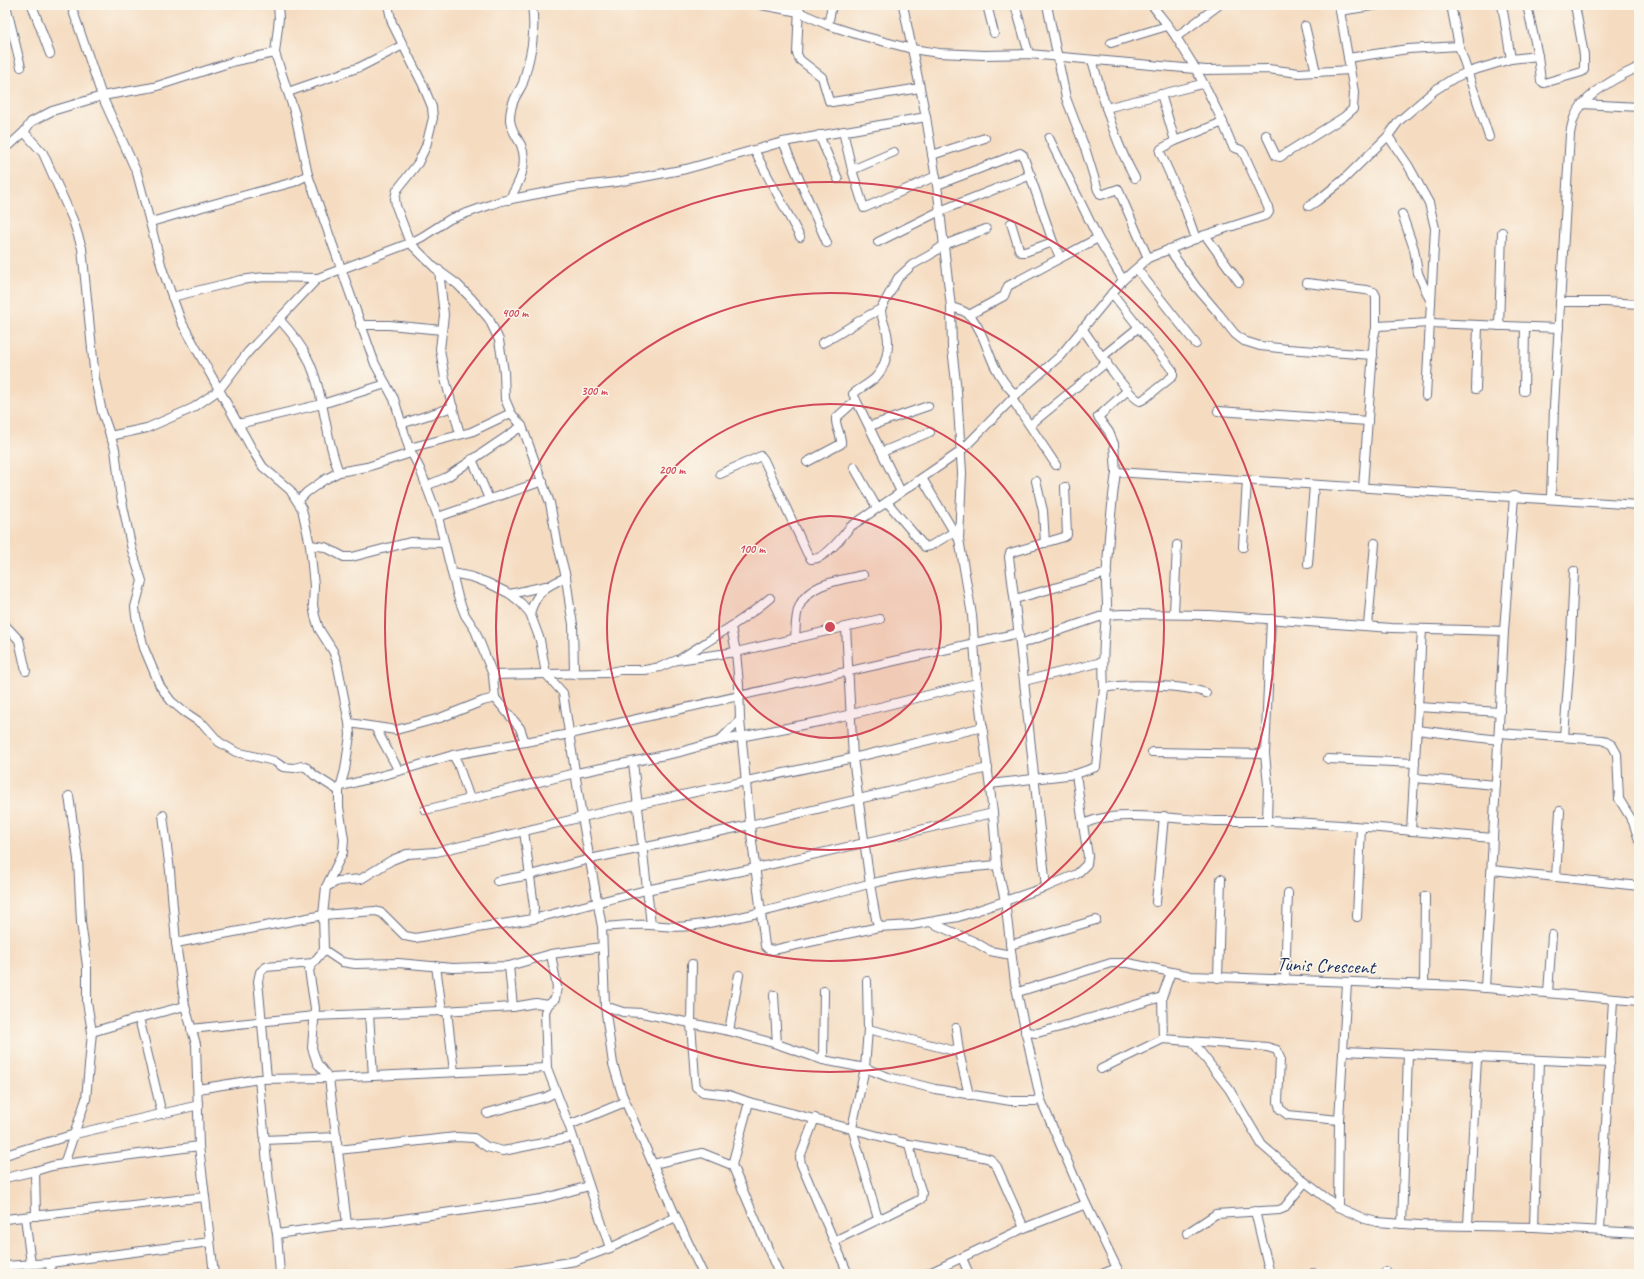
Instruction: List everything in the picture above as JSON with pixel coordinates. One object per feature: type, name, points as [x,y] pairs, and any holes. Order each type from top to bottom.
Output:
[{"type":"street","points":[[6,5],[21,67]]},
{"type":"street","points":[[32,5],[50,54]]},
{"type":"street","points":[[71,5],[102,96],[137,173],[162,268],[181,321],[263,468],[290,490],[302,509],[310,545],[314,586],[313,605],[315,616],[319,628],[333,651],[337,662],[350,735],[339,807],[344,839],[343,852],[326,887],[323,915],[324,950],[313,962],[309,970],[315,1008],[312,1048],[317,1063],[329,1078],[347,1224]]},
{"type":"street","points":[[278,5],[276,53],[295,114],[308,175],[340,269],[375,364],[394,399],[410,450],[420,469],[438,518],[458,597],[465,615],[475,630],[493,675],[495,698],[520,728],[525,742]]},
{"type":"street","points":[[388,5],[392,23],[423,85],[432,107],[433,118],[426,146],[418,163],[397,190],[395,198],[402,225],[410,243],[439,270],[457,284],[489,319],[499,340],[504,372],[505,399],[512,413],[522,426],[550,503],[558,546],[566,577],[573,624],[574,674]]},
{"type":"street","points":[[509,200],[520,183],[523,171],[524,156],[521,145],[513,132],[510,120],[513,103],[522,85],[532,48],[534,31],[532,5]]},
{"type":"street","points":[[761,5],[799,9],[828,25],[859,35],[912,49],[939,53],[1029,54],[1222,71],[1268,69],[1299,73],[1350,70]]},
{"type":"street","points":[[828,25],[832,5]]},
{"type":"street","points":[[903,5],[926,117],[936,176],[944,244],[951,307],[962,472],[956,535],[972,615],[977,683],[994,813],[997,865],[1006,901],[1011,955],[1040,1098],[1086,1204],[1118,1271],[1102,1274]]},
{"type":"street","points":[[987,5],[994,33]]},
{"type":"street","points":[[1015,5],[1029,54]]},
{"type":"street","points":[[1047,5],[1066,98],[1085,148],[1100,194],[1118,189],[1148,258]]},
{"type":"street","points":[[720,474],[761,456],[811,559],[816,560],[821,558],[850,527],[960,452],[1014,397],[1060,356],[1112,292],[1148,258],[1205,235],[1267,215],[1268,212],[1244,154],[1241,150],[1234,146],[1223,122],[1176,37],[1152,5]]},
{"type":"street","points":[[1176,37],[1219,5]]},
{"type":"street","points":[[1266,135],[1276,156],[1280,157],[1344,117],[1353,109],[1355,102],[1339,8],[1378,5]]},
{"type":"street","points":[[1451,5],[1459,46],[1477,103],[1490,137]]},
{"type":"street","points":[[1502,5],[1511,59]]},
{"type":"street","points":[[1527,5],[1542,82],[1583,71],[1584,55],[1575,5]]},
{"type":"street","points":[[799,9],[796,54],[800,60],[822,77],[829,101],[832,102],[920,88]]},
{"type":"street","points":[[1111,43],[1167,26]]},
{"type":"street","points":[[1305,26],[1316,72]]},
{"type":"street","points":[[288,92],[360,67],[402,45]]},
{"type":"street","points":[[1348,58],[1408,50],[1459,46]]},
{"type":"street","points":[[5,147],[11,144],[24,132],[31,122],[52,111],[102,96],[154,87],[235,61],[276,53]]},
{"type":"street","points":[[1309,206],[1343,180],[1388,136],[1399,121],[1435,90],[1454,78],[1468,72],[1511,59],[1538,56]]},
{"type":"street","points":[[1092,60],[1106,108],[1123,157],[1135,178]]},
{"type":"street","points":[[1551,498],[1554,407],[1570,134],[1574,118],[1582,104],[1597,91],[1620,75],[1639,67]]},
{"type":"street","points":[[1106,108],[1202,84]]},
{"type":"street","points":[[1161,94],[1175,142]]},
{"type":"street","points":[[1582,104],[1639,107]]},
{"type":"street","points":[[172,297],[241,280],[264,277],[318,278],[410,243],[450,219],[485,206],[509,200],[574,187],[617,182],[686,169],[783,142],[926,117]]},
{"type":"street","points":[[1196,239],[1184,205],[1160,152],[1161,149],[1175,142],[1223,122]]},
{"type":"street","points":[[24,132],[42,153],[73,220],[82,248],[95,379],[102,412],[115,450],[120,492],[132,550],[142,581],[136,607],[136,616],[144,648],[160,686],[177,706],[204,725],[219,742],[236,752],[274,761],[283,767],[302,766],[307,768],[314,775],[341,788],[453,755],[570,734],[1019,633]]},
{"type":"street","points":[[843,132],[852,170],[864,208],[936,176]]},
{"type":"street","points":[[819,135],[838,179]]},
{"type":"street","points":[[1388,136],[1408,165],[1429,203],[1435,228],[1426,396]]},
{"type":"street","points":[[932,155],[985,138]]},
{"type":"street","points":[[1049,138],[1098,238],[1123,280]]},
{"type":"street","points":[[783,142],[827,243]]},
{"type":"street","points":[[754,150],[800,236]]},
{"type":"street","points":[[852,170],[894,152]]},
{"type":"street","points":[[937,185],[1020,153],[1023,154],[1053,242],[1060,257]]},
{"type":"street","points":[[151,222],[294,182],[308,175]]},
{"type":"street","points":[[878,242],[940,211],[1031,175]]},
{"type":"street","points":[[1402,214],[1414,249],[1418,273],[1430,301]]},
{"type":"street","points":[[1011,224],[1021,252],[1053,242]]},
{"type":"street","points":[[901,492],[853,394],[875,377],[882,367],[887,354],[887,334],[881,315],[881,309],[898,278],[912,265],[930,255],[944,244],[986,229]]},
{"type":"street","points":[[1499,326],[1502,232]]},
{"type":"street","points":[[1205,235],[1239,282]]},
{"type":"street","points":[[969,315],[1004,296],[1008,286],[1098,238]]},
{"type":"street","points":[[1169,249],[1214,309],[1235,334],[1244,340],[1260,346],[1373,355]]},
{"type":"street","points":[[1136,269],[1196,344]]},
{"type":"street","points":[[439,270],[444,315],[440,349],[445,379],[460,434]]},
{"type":"street","points":[[110,436],[147,428],[174,417],[193,408],[219,390],[248,352],[280,320],[318,278]]},
{"type":"street","points":[[1307,283],[1366,290],[1374,292],[1376,296],[1376,328],[1363,487]]},
{"type":"street","points":[[1082,328],[1136,399],[1140,401],[1173,376],[1173,371],[1112,292]]},
{"type":"street","points":[[1560,302],[1639,304]]},
{"type":"street","points":[[951,307],[964,311],[969,315],[985,342],[989,354],[999,373],[1056,465]]},
{"type":"street","points":[[822,343],[881,309]]},
{"type":"street","points":[[280,320],[297,340],[307,356],[316,379],[333,459],[339,472]]},
{"type":"street","points":[[1376,328],[1382,326],[1429,323],[1559,328]]},
{"type":"street","points":[[360,324],[442,330]]},
{"type":"street","points":[[1476,389],[1478,325]]},
{"type":"street","points":[[1030,425],[1139,327]]},
{"type":"street","points":[[1524,391],[1525,327]]},
{"type":"street","points":[[238,424],[322,404],[386,384]]},
{"type":"street","points":[[990,784],[1076,774],[1096,767],[1104,688],[1102,662],[1105,615],[1107,607],[1107,573],[1116,472],[1114,444],[1109,432],[1098,417],[1128,390]]},
{"type":"street","points":[[807,462],[841,444],[836,418],[856,400]]},
{"type":"street","points":[[870,426],[928,406]]},
{"type":"street","points":[[401,424],[453,407]]},
{"type":"street","points":[[1218,411],[1368,421]]},
{"type":"street","points":[[298,502],[307,492],[339,472],[367,467],[410,450],[471,432],[512,413]]},
{"type":"street","points":[[426,486],[447,477],[522,426]]},
{"type":"street","points":[[882,452],[930,432]]},
{"type":"street","points":[[472,459],[489,499]]},
{"type":"street","points":[[854,467],[877,508]]},
{"type":"street","points":[[1116,472],[1551,498],[1639,505]]},
{"type":"street","points":[[922,478],[956,535]]},
{"type":"street","points":[[1243,547],[1247,480]]},
{"type":"street","points":[[438,518],[543,481]]},
{"type":"street","points":[[1036,481],[1043,511],[1046,543]]},
{"type":"street","points":[[1308,564],[1314,485]]},
{"type":"street","points":[[1046,887],[1019,633],[1009,557],[1010,552],[1046,543],[1067,535],[1065,487]]},
{"type":"street","points":[[1486,988],[1504,631],[1514,496]]},
{"type":"street","points":[[887,502],[925,547],[956,535]]},
{"type":"street","points":[[310,545],[325,548],[344,557],[352,557],[410,542],[444,543]]},
{"type":"street","points":[[1368,626],[1375,543]]},
{"type":"street","points":[[1174,614],[1177,545]]},
{"type":"street","points":[[1564,736],[1574,571]]},
{"type":"street","points":[[452,573],[472,577],[510,594],[521,603],[530,614],[540,640],[546,674],[563,693],[582,817],[602,932],[605,1006],[613,1064],[625,1102],[703,1274]]},
{"type":"street","points":[[1015,599],[1107,573]]},
{"type":"street","points":[[795,639],[798,608],[804,596],[816,588],[863,575]]},
{"type":"street","points":[[510,594],[547,586],[566,577]]},
{"type":"street","points":[[530,614],[536,598],[547,586]]},
{"type":"street","points":[[493,675],[607,673],[625,670],[645,670],[660,667],[677,660],[731,627],[755,611],[770,598]]},
{"type":"street","points":[[1020,644],[1105,615],[1122,614],[1174,614],[1422,629],[1504,631]]},
{"type":"street","points":[[677,660],[736,652],[880,619]]},
{"type":"street","points":[[1267,821],[1268,785],[1265,754],[1271,619]]},
{"type":"street","points":[[5,625],[19,640],[26,671]]},
{"type":"street","points":[[731,627],[736,652],[740,696],[740,720],[750,826],[765,946],[768,949],[773,950],[879,927],[912,925],[958,917],[1046,887],[1077,874],[1087,864],[1088,856],[1076,774]]},
{"type":"street","points":[[846,627],[853,758],[870,884],[876,919],[879,927]]},
{"type":"street","points":[[1411,831],[1422,629]]},
{"type":"street","points":[[1024,681],[1102,662]]},
{"type":"street","points":[[425,810],[567,775],[576,775],[719,741],[851,714],[977,683]]},
{"type":"street","points":[[1104,688],[1117,685],[1195,689],[1206,693]]},
{"type":"street","points":[[349,723],[396,730],[440,718],[483,701],[495,698]]},
{"type":"street","points":[[1418,707],[1500,712]]},
{"type":"street","points":[[719,741],[740,720]]},
{"type":"street","points":[[375,727],[399,771]]},
{"type":"street","points":[[326,887],[338,881],[361,879],[392,860],[407,854],[436,852],[638,804],[853,758],[983,727]]},
{"type":"street","points":[[1417,730],[1499,737],[1564,736],[1603,740],[1612,745],[1617,754],[1619,799],[1633,822],[1639,840]]},
{"type":"street","points":[[1152,752],[1265,754]]},
{"type":"street","points":[[453,755],[458,764],[470,799]]},
{"type":"street","points":[[1328,759],[1415,763]]},
{"type":"street","points":[[633,762],[651,925]]},
{"type":"street","points":[[497,881],[530,876],[590,859],[750,826],[988,768]]},
{"type":"street","points":[[1414,778],[1496,785]]},
{"type":"street","points":[[64,1164],[86,1099],[92,1032],[87,1002],[87,966],[81,922],[78,860],[69,796]]},
{"type":"street","points":[[1556,877],[1560,811]]},
{"type":"street","points":[[176,943],[323,915],[375,911],[382,913],[405,936],[415,938],[533,919],[646,890],[756,868],[994,813]]},
{"type":"street","points":[[162,815],[170,871],[176,943],[185,1006],[196,1044],[199,1146],[214,1274]]},
{"type":"street","points":[[1083,825],[1097,819],[1113,817],[1164,816],[1214,821],[1267,821],[1493,838]]},
{"type":"street","points":[[1156,902],[1164,816]]},
{"type":"street","points":[[1357,917],[1361,828]]},
{"type":"street","points":[[524,831],[534,907],[533,919]]},
{"type":"street","points":[[602,932],[629,925],[651,925],[673,928],[689,926],[761,913],[870,884],[964,868],[997,865]]},
{"type":"street","points":[[1492,870],[1639,886]]},
{"type":"street","points":[[1218,978],[1221,879]]},
{"type":"street","points":[[1285,980],[1288,893]]},
{"type":"street","points":[[1424,984],[1425,896]]},
{"type":"street","points":[[1010,945],[1096,920]]},
{"type":"street","points":[[932,922],[975,942],[990,951],[1011,955]]},
{"type":"street","points":[[1548,993],[1552,935]]},
{"type":"street","points":[[324,950],[342,962],[355,964],[398,964],[453,968],[509,966],[551,954],[602,947]]},
{"type":"street","points":[[551,954],[557,987],[555,999],[548,1005],[545,1012],[547,1068],[569,1125],[610,1248]]},
{"type":"street","points":[[280,1274],[277,1234],[264,1140],[261,1023],[258,981],[260,972],[266,967],[313,962]]},
{"type":"street","name":"Tunis Crescent","points":[[1018,992],[1111,963],[1128,963],[1191,976],[1347,983],[1424,984],[1639,1001]]},
{"type":"street","points":[[692,964],[691,1024],[696,1087],[703,1092],[729,1095],[748,1102],[815,1118],[908,1144],[955,1151],[990,1160],[997,1167],[1024,1228]]},
{"type":"street","points":[[436,966],[454,1072]]},
{"type":"street","points":[[509,966],[513,1007]]},
{"type":"street","points":[[1163,1039],[1162,997],[1171,972]]},
{"type":"street","points":[[729,1031],[739,975]]},
{"type":"street","points":[[867,981],[868,1029],[865,1068],[852,1128],[878,1219]]},
{"type":"street","points":[[1338,1207],[1339,1120],[1347,983]]},
{"type":"street","points":[[823,1060],[824,991]]},
{"type":"street","points":[[774,995],[777,1044]]},
{"type":"street","points":[[1026,1035],[1060,1027],[1162,997]]},
{"type":"street","points":[[1600,1230],[1613,1000]]},
{"type":"street","points":[[192,1029],[261,1023],[314,1016],[513,1007],[536,1003],[548,1005]]},
{"type":"street","points":[[92,1032],[185,1006]]},
{"type":"street","points":[[605,1006],[623,1012],[642,1013],[729,1031],[777,1044],[823,1060],[865,1068],[888,1077],[935,1089],[1011,1100],[1035,1101],[1040,1098]]},
{"type":"street","points":[[369,1014],[373,1076]]},
{"type":"street","points":[[139,1018],[162,1114]]},
{"type":"street","points":[[956,1028],[959,1052],[969,1095]]},
{"type":"street","points":[[868,1029],[959,1052]]},
{"type":"street","points":[[1101,1069],[1163,1039],[1267,1047],[1277,1050],[1280,1058],[1278,1102],[1280,1108],[1288,1115],[1339,1120]]},
{"type":"street","points":[[1192,1041],[1229,1089],[1262,1145],[1305,1182],[1338,1207],[1365,1219],[1378,1222],[1402,1224],[1600,1230],[1639,1233]]},
{"type":"street","points":[[1344,1051],[1610,1063]]},
{"type":"street","points":[[1402,1224],[1408,1055]]},
{"type":"street","points":[[1468,1225],[1477,1058]]},
{"type":"street","points":[[1534,1228],[1539,1060]]},
{"type":"street","points":[[198,1089],[263,1078],[329,1078],[547,1068]]},
{"type":"street","points":[[487,1113],[546,1097],[556,1092]]},
{"type":"street","points":[[569,1125],[625,1102]]},
{"type":"street","points":[[748,1102],[732,1164],[779,1274]]},
{"type":"street","points":[[5,1155],[75,1134],[198,1105]]},
{"type":"street","points":[[815,1118],[800,1157],[801,1164],[848,1274]]},
{"type":"street","points":[[264,1140],[337,1137]]},
{"type":"street","points":[[338,1150],[456,1137],[474,1138],[487,1147],[503,1151],[572,1137]]},
{"type":"street","points":[[834,1240],[905,1208],[921,1199],[922,1194],[908,1144]]},
{"type":"street","points":[[5,1178],[64,1164],[199,1146]]},
{"type":"street","points":[[653,1164],[702,1153],[732,1164]]},
{"type":"street","points":[[35,1171],[36,1216]]},
{"type":"street","points":[[1187,1233],[1216,1214],[1279,1210],[1284,1208],[1305,1182]]},
{"type":"street","points":[[277,1234],[347,1224],[381,1222],[542,1199],[589,1186]]},
{"type":"street","points":[[5,1219],[205,1197]]},
{"type":"street","points":[[927,1274],[1024,1228],[1086,1204]]},
{"type":"street","points":[[1255,1211],[1270,1274]]},
{"type":"street","points":[[25,1217],[31,1264]]},
{"type":"street","points":[[499,1274],[575,1261],[610,1248],[676,1217]]},
{"type":"street","points":[[5,1266],[50,1263],[210,1242]]},
{"type":"street","points":[[962,1258],[969,1274]]},
{"type":"street","points":[[50,1263],[51,1274]]}]
